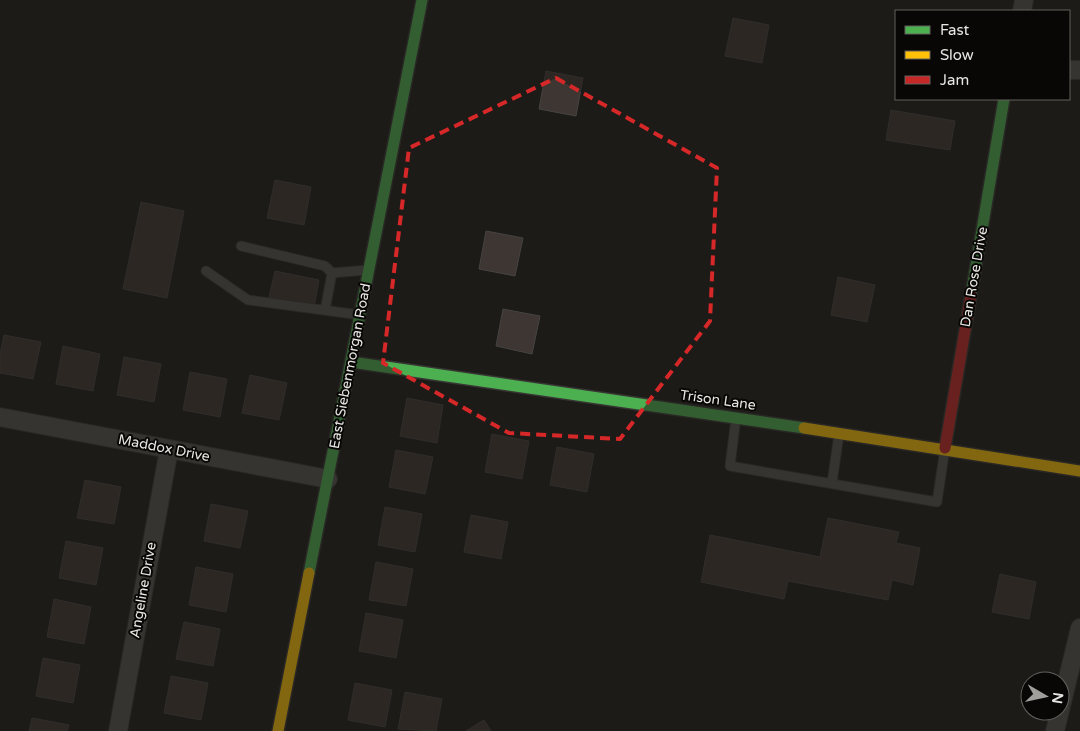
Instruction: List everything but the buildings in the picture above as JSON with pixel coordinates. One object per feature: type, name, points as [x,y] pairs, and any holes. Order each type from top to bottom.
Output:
[{"type":"street","name":"East Siebenmorgan Road","points":[[278,731],[422,0]]},
{"type":"street","name":"Dan Rose Drive","points":[[945,448],[1006,101]]},
{"type":"street","name":"Trison Lane","points":[[351,362],[945,448],[1080,471]]},
{"type":"street","name":"Maddox Drive","points":[[0,417],[328,479]]},
{"type":"street","name":"Angeline Drive","points":[[118,731],[169,449]]},
{"type":"street","points":[[1056,731],[1080,628]]},
{"type":"lane","points":[[241,246],[325,266],[332,273],[369,270]]},
{"type":"lane","points":[[206,270],[248,300],[360,315]]},
{"type":"lane","points":[[325,310],[332,273]]},
{"type":"lane","points":[[736,418],[730,466],[937,502],[945,448]]},
{"type":"lane","points":[[832,483],[839,433]]},
{"type":"highlighted area","points":[[556,78],[717,168],[710,321],[620,439],[509,433],[383,363],[409,148]]},
{"type":"traffic: fast","points":[[309,573],[422,0]]},
{"type":"traffic: fast","points":[[971,295],[1004,100]]},
{"type":"traffic: fast","points":[[351,362],[804,428]]},
{"type":"traffic: slow","points":[[804,428],[1080,471]]},
{"type":"traffic: slow","points":[[278,731],[309,573]]},
{"type":"traffic: jam","points":[[945,448],[971,295]]}]
